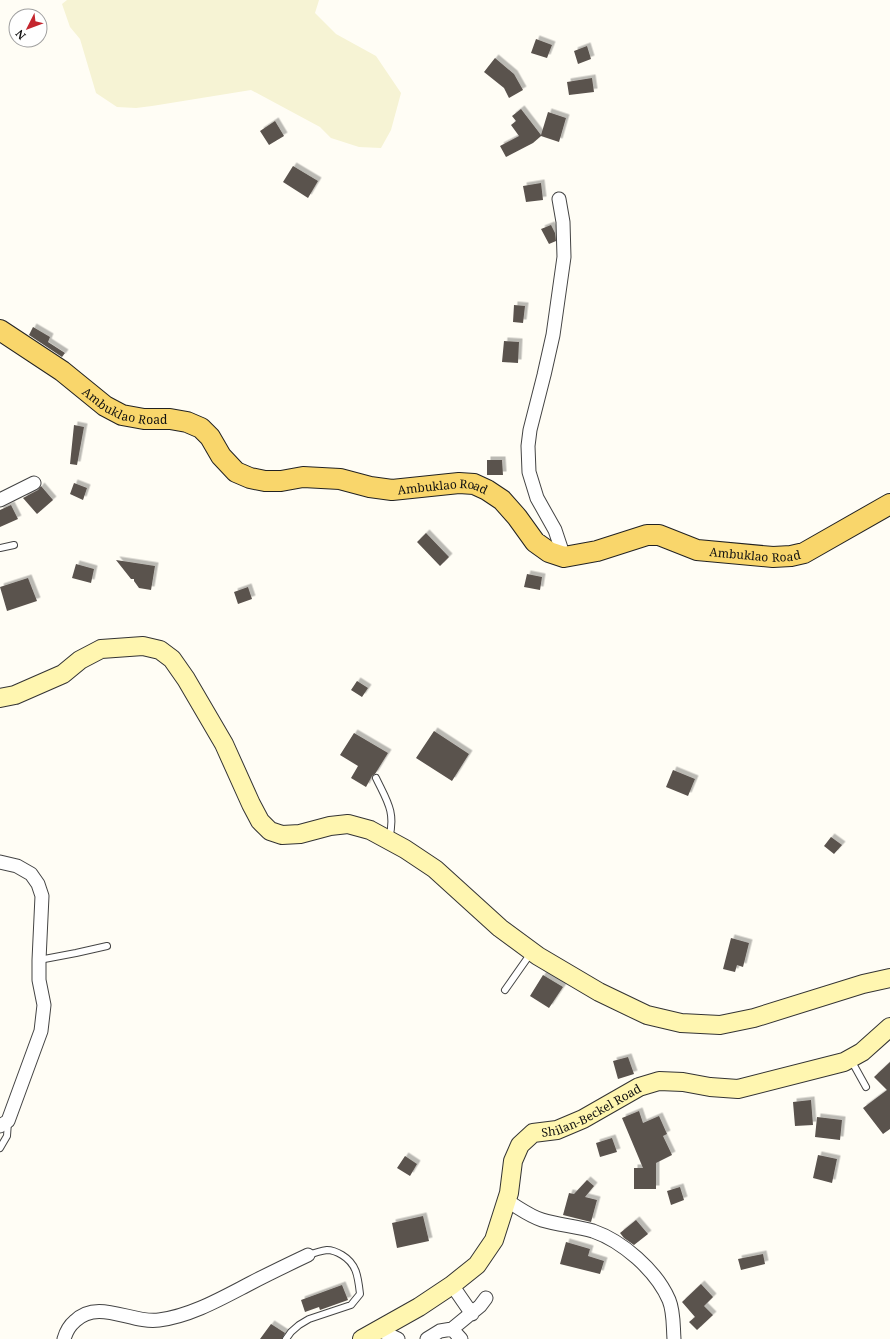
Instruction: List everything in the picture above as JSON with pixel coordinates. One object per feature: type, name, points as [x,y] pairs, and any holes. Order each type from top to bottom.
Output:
[{"type":"main road","name":"Ambuklao Road","points":[[0,330],[62,371],[105,406],[122,415],[170,419],[187,422],[201,428],[210,437],[221,456],[236,472],[250,478],[265,481],[281,481],[303,477],[340,479],[370,487],[392,490],[459,483],[474,484],[488,490],[502,500],[517,517],[535,542],[549,552],[564,557],[597,551],[647,535],[660,535],[696,550],[773,557],[791,556],[804,553],[890,504]]},
{"type":"street","points":[[559,198],[563,222],[564,257],[553,335],[530,430],[528,446],[529,472],[537,498],[555,530],[564,557]]},
{"type":"street","points":[[0,500],[34,483]]},
{"type":"street","points":[[0,698],[15,694],[63,674],[80,660],[101,649],[143,646],[160,650],[172,659],[186,679],[224,744],[260,821],[270,831],[282,835],[300,834],[330,826],[348,824],[370,830],[405,849],[435,869],[500,928],[532,952],[599,992],[647,1014],[681,1023],[720,1025],[754,1018],[863,984],[890,978]]},
{"type":"street","points":[[0,862],[17,866],[31,874],[38,884],[42,896],[39,980],[44,1005],[41,1031],[4,1124]]},
{"type":"street","name":"Shilan-Beckel Road","points":[[362,1339],[419,1307],[452,1285],[477,1265],[494,1240],[509,1193],[513,1161],[520,1145],[533,1133],[557,1130],[583,1119],[639,1086],[659,1081],[683,1082],[710,1087],[738,1089],[844,1062],[862,1052],[890,1027]]},
{"type":"street","points":[[507,1200],[540,1220],[592,1231],[611,1239],[627,1250],[644,1265],[660,1284],[669,1300],[672,1313],[674,1339]]},
{"type":"street","points":[[64,1339],[65,1334],[71,1325],[86,1313],[98,1311],[153,1321],[169,1319],[218,1300],[308,1255]]},
{"type":"street","points":[[452,1285],[472,1314]]},
{"type":"street","points":[[427,1339],[440,1331],[452,1329],[472,1314],[486,1298]]},
{"type":"street","points":[[452,1329],[460,1339]]},
{"type":"street","points":[[379,1330],[398,1339]]},
{"type":"lane","points":[[0,548],[14,545]]},
{"type":"lane","points":[[376,778],[391,812],[392,827],[388,840]]},
{"type":"lane","points":[[39,960],[107,946]]},
{"type":"lane","points":[[505,990],[532,952]]},
{"type":"lane","points":[[850,1059],[866,1087]]},
{"type":"lane","points":[[0,1148],[7,1136],[4,1124]]},
{"type":"lane","points":[[286,1339],[291,1332],[309,1319],[351,1305],[360,1294],[355,1266],[346,1257],[337,1252],[327,1250],[308,1255]]},
{"type":"shaded area","points":[[67,0],[319,0],[315,13],[336,34],[376,56],[401,93],[391,130],[381,148],[359,147],[331,138],[320,127],[251,90],[152,106],[136,108],[117,107],[96,93],[80,39],[70,27],[62,4]]},
{"type":"building","points":[[536,39],[552,45],[547,58],[531,53]]},
{"type":"building","points":[[587,46],[591,59],[578,64],[574,51]]},
{"type":"building","points":[[495,58],[514,74],[523,90],[509,98],[504,88],[484,72]]},
{"type":"building","points":[[592,78],[594,92],[569,95],[567,82]]},
{"type":"building","points":[[521,109],[541,135],[548,112],[566,118],[559,142],[541,136],[533,143],[506,157],[500,146],[519,136],[511,125],[516,121],[512,116]]},
{"type":"building","points":[[275,121],[284,136],[269,145],[260,131]]},
{"type":"building","points":[[293,166],[318,181],[308,198],[283,182]]},
{"type":"building","points":[[541,183],[543,200],[526,202],[523,186]]},
{"type":"building","points":[[551,225],[555,233],[556,241],[549,244],[541,229]]},
{"type":"building","points":[[514,305],[525,306],[523,323],[513,322]]},
{"type":"building","points":[[33,327],[50,337],[48,342],[65,353],[62,357],[29,335]]},
{"type":"building","points":[[504,341],[519,342],[518,363],[502,362]]},
{"type":"building","points":[[74,425],[84,427],[77,465],[70,464]]},
{"type":"building","points":[[487,460],[502,460],[503,475],[487,475]]},
{"type":"building","points":[[74,483],[87,488],[83,500],[70,494]]},
{"type":"building","points":[[41,486],[53,500],[37,514],[23,498],[38,490]]},
{"type":"building","points":[[11,505],[18,519],[0,527],[0,510]]},
{"type":"building","points":[[426,533],[449,557],[440,566],[417,542]]},
{"type":"building","points":[[116,560],[155,566],[151,590],[139,588],[134,579],[131,579]]},
{"type":"building","points":[[76,564],[94,569],[91,583],[72,578]]},
{"type":"building","points":[[527,574],[542,577],[540,590],[524,587]]},
{"type":"building","points":[[28,578],[37,601],[7,611],[0,587]]},
{"type":"building","points":[[248,587],[252,599],[238,604],[234,592]]},
{"type":"building","points":[[357,681],[368,688],[362,697],[351,690]]},
{"type":"building","points":[[434,731],[469,754],[452,781],[416,758]]},
{"type":"building","points":[[354,733],[388,753],[366,787],[351,778],[358,766],[340,755]]},
{"type":"building","points":[[673,770],[695,779],[688,796],[666,787]]},
{"type":"building","points":[[831,837],[842,845],[834,854],[824,846]]},
{"type":"building","points":[[731,938],[749,943],[743,967],[737,965],[735,972],[723,969]]},
{"type":"building","points":[[543,975],[563,987],[549,1008],[530,996]]},
{"type":"building","points":[[628,1057],[634,1074],[618,1079],[613,1061]]},
{"type":"building","points":[[890,1062],[890,1129],[883,1134],[863,1108],[887,1090],[874,1077]]},
{"type":"building","points":[[811,1100],[813,1125],[795,1126],[793,1102]]},
{"type":"building","points":[[639,1111],[643,1123],[659,1116],[667,1134],[663,1136],[672,1155],[656,1163],[656,1189],[634,1189],[634,1168],[643,1168],[622,1118]]},
{"type":"building","points":[[817,1117],[842,1120],[840,1140],[815,1137]]},
{"type":"building","points":[[612,1138],[617,1152],[600,1157],[596,1143]]},
{"type":"building","points":[[818,1155],[837,1159],[832,1183],[813,1178]]},
{"type":"building","points":[[405,1156],[417,1164],[410,1176],[397,1168]]},
{"type":"building","points":[[587,1180],[594,1186],[585,1197],[597,1200],[591,1222],[563,1215],[569,1193],[574,1194]]},
{"type":"building","points":[[680,1187],[684,1200],[671,1205],[667,1191]]},
{"type":"building","points":[[423,1216],[429,1241],[397,1248],[392,1223]]},
{"type":"building","points":[[636,1220],[648,1234],[634,1245],[620,1233]]},
{"type":"building","points":[[566,1242],[590,1249],[588,1256],[604,1261],[600,1274],[560,1264]]},
{"type":"building","points":[[763,1254],[765,1264],[741,1270],[738,1259]]},
{"type":"building","points":[[701,1284],[713,1297],[704,1306],[713,1315],[697,1330],[689,1322],[695,1317],[682,1302]]},
{"type":"building","points":[[342,1285],[348,1300],[320,1310],[319,1307],[305,1312],[301,1300]]},
{"type":"building","points":[[271,1324],[285,1333],[282,1339],[260,1339]]}]
